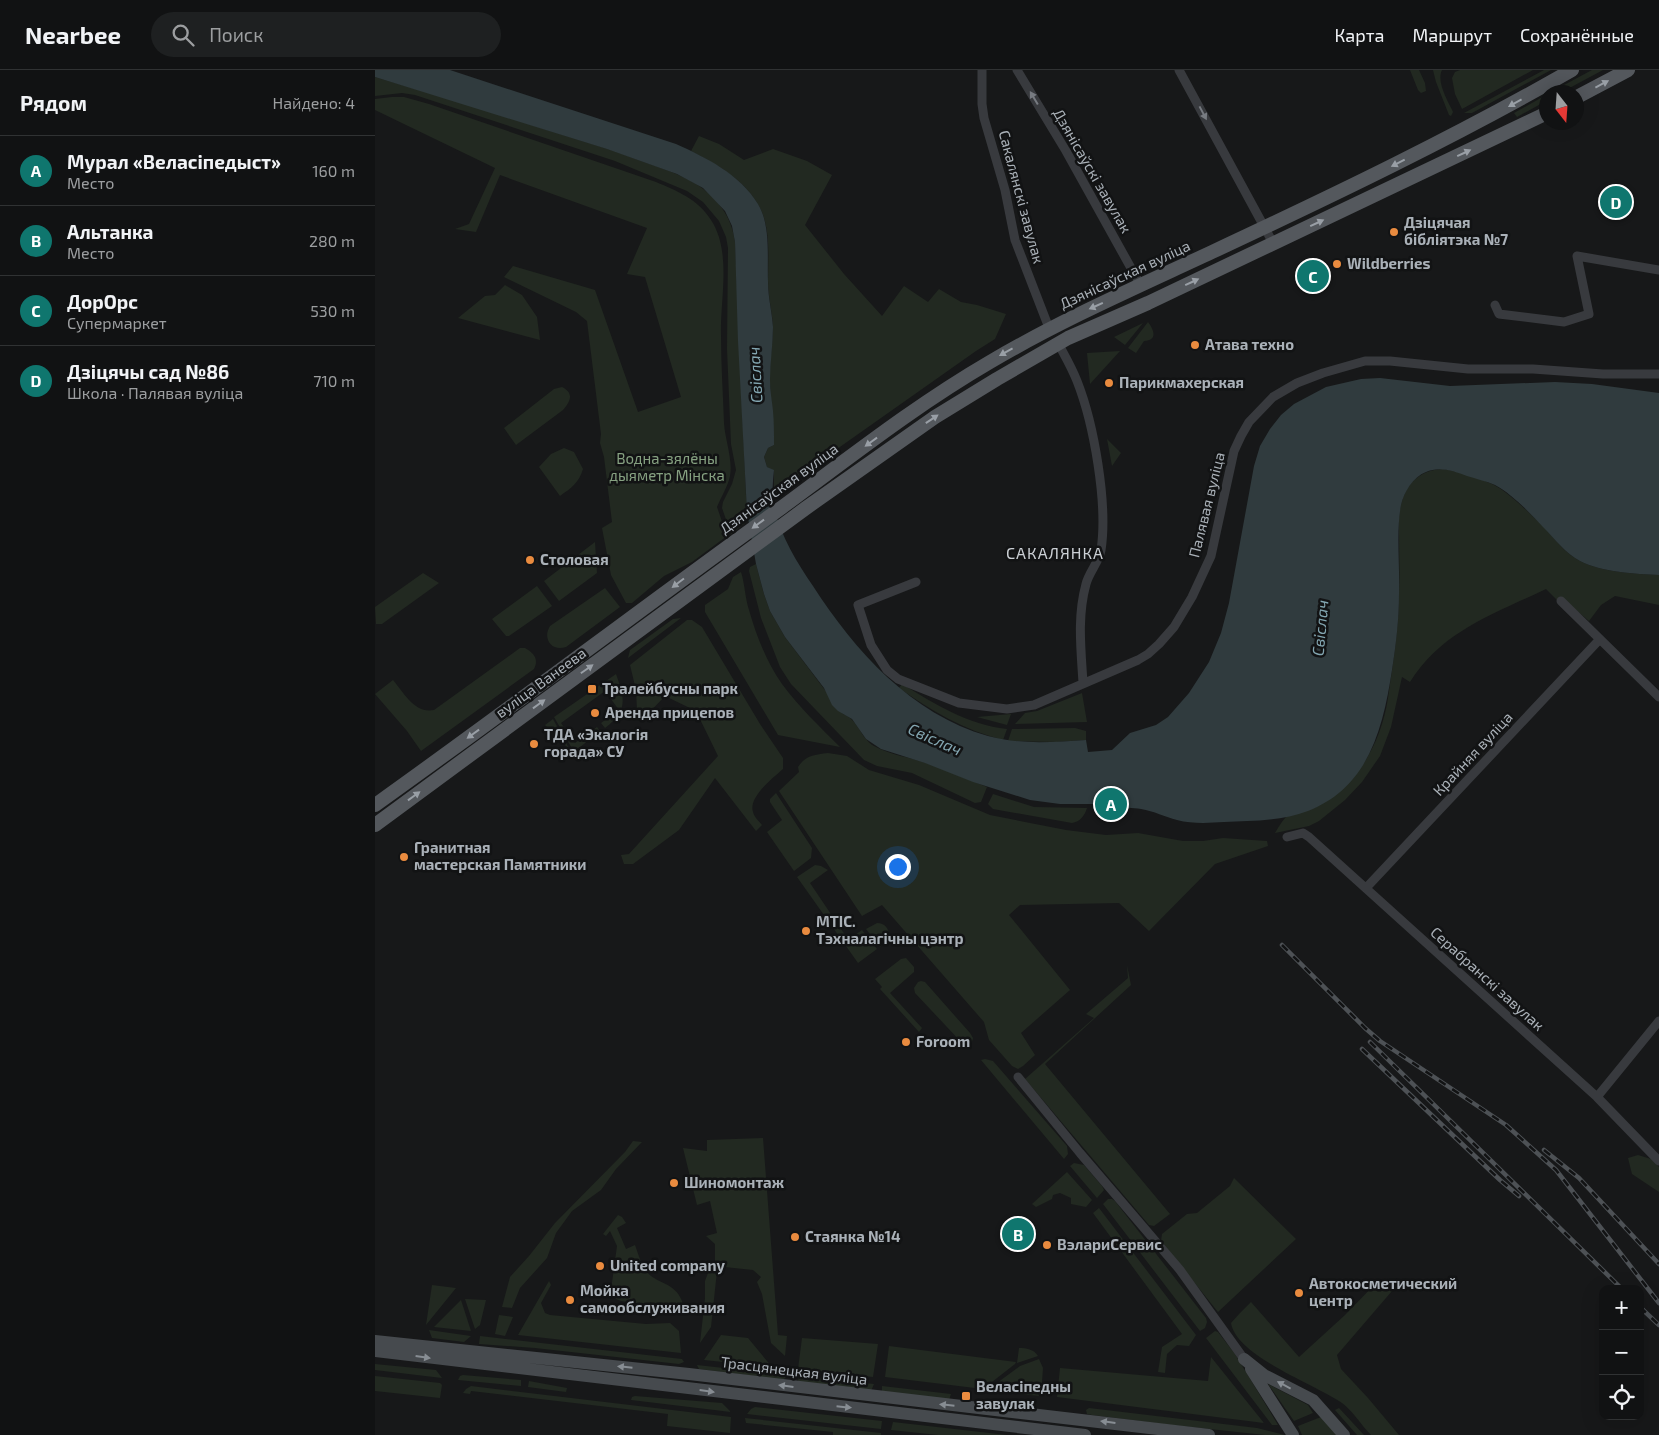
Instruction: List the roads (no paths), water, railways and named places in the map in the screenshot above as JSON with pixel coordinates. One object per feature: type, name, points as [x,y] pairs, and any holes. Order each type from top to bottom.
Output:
[{"type":"main road","name":"Дзянісаўская вуліца","points":[[717,554],[912,412],[987,363],[1049,328],[1145,284],[1449,137],[1513,104],[1572,70]]},
{"type":"main road","points":[[1584,93],[1628,70]]},
{"type":"main road","name":"Дзянісаўская вуліца","points":[[727,566],[935,417],[1058,343],[1273,244],[1539,117]]},
{"type":"main road","points":[[1143,305],[1146,293],[1145,284]]},
{"type":"main road","name":"вуліца Ванеева","points":[[375,805],[555,675],[717,554]]},
{"type":"main road","name":"вуліца Ванеева","points":[[375,825],[727,566]]},
{"type":"main road","name":"Трасцянецкая вуліца","points":[[375,1341],[453,1355],[1047,1432],[1085,1435]]},
{"type":"main road","name":"Трасцянецкая вуліца","points":[[375,1351],[453,1355],[1048,1415],[1209,1435]]},
{"type":"main road","points":[[1244,1359],[1293,1435]]},
{"type":"main road","points":[[1244,1359],[1264,1375],[1313,1400],[1344,1435]]},
{"type":"street","name":"Сакалянскі завулак","points":[[982,70],[982,104],[1005,190],[1015,240],[1049,328]]},
{"type":"street","name":"Дзянісаўскі завулак","points":[[1017,70],[1145,284]]},
{"type":"street","points":[[1179,70],[1273,244]]},
{"type":"street","points":[[1495,305],[1499,314],[1563,322],[1589,314],[1577,256],[1659,270]]},
{"type":"street","points":[[1058,343],[1074,374],[1084,400],[1097,463],[1102,499],[1101,552],[1086,582],[1080,611],[1079,632],[1083,683]]},
{"type":"street","name":"Палявая вуліца","points":[[916,582],[858,605],[871,644],[887,670],[898,679],[959,703],[1007,709],[1034,705],[1148,654],[1174,628],[1192,597],[1211,556],[1235,452],[1241,436],[1249,422],[1273,397],[1297,383],[1323,373],[1365,361],[1390,361],[1468,369],[1533,369],[1603,374],[1659,374]]},
{"type":"street","points":[[1561,601],[1659,697]]},
{"type":"street","name":"Крайняя вуліца","points":[[1366,888],[1600,639]]},
{"type":"street","points":[[555,675],[563,686]]},
{"type":"street","name":"Серабранскі завулак","points":[[1287,837],[1303,834],[1309,837],[1597,1097],[1659,1160]]},
{"type":"street","points":[[1597,1097],[1659,1021]]},
{"type":"street","points":[[1018,1077],[1180,1270],[1244,1359]]},
{"type":"street","points":[[1047,1432],[1048,1415]]},
{"type":"water","name":"Свіслач","points":[[375,70],[450,70],[676,144],[721,168],[742,184],[758,204],[767,231],[768,288],[773,327],[770,380],[774,445],[768,448],[764,457],[767,467],[774,470],[773,501],[783,535],[794,556],[829,610],[867,656],[887,677],[910,696],[960,726],[988,736],[1012,741],[1086,740],[1088,752],[1112,750],[1130,733],[1156,725],[1168,717],[1189,693],[1209,662],[1221,633],[1229,603],[1254,466],[1260,446],[1281,415],[1294,404],[1326,387],[1361,379],[1380,378],[1450,386],[1555,382],[1592,384],[1659,393],[1659,575],[1608,570],[1580,561],[1565,550],[1521,504],[1495,485],[1447,470],[1436,469],[1421,474],[1404,495],[1401,505],[1397,632],[1388,692],[1378,734],[1359,771],[1346,787],[1329,800],[1308,811],[1288,817],[1256,821],[1195,823],[1177,820],[1138,808],[1122,807],[1117,804],[1060,804],[1030,800],[881,749],[866,739],[852,719],[832,705],[824,688],[785,637],[770,611],[764,594],[756,564],[747,512],[735,242],[732,226],[725,211],[703,188],[677,174],[607,149],[375,77]]},
{"type":"railway","points":[[1282,945],[1380,1041],[1506,1125],[1556,1170],[1659,1303]]},
{"type":"railway","points":[[1370,1042],[1618,1285]]},
{"type":"railway","points":[[1362,1049],[1519,1196]]},
{"type":"railway","points":[[1544,1150],[1579,1178],[1659,1264]]},
{"type":"railway","points":[[1644,1311],[1659,1325]]},
{"type":"place","name":"Дзіцячы сад №86","points":[[1616,202]]},
{"type":"place","name":"Дзіцячая бібліятэка №7","points":[[1394,232]]},
{"type":"place","name":"Wildberries","points":[[1337,264]]},
{"type":"place","name":"ДорОрс","points":[[1313,276]]},
{"type":"place","name":"Атава техно","points":[[1195,345]]},
{"type":"place","name":"Парикмахерская","points":[[1109,383]]},
{"type":"place","name":"Столовая","points":[[530,560]]},
{"type":"place","name":"Тралейбусны парк","points":[[592,689]]},
{"type":"place","name":"Аренда прицепов","points":[[595,713]]},
{"type":"place","name":"ТДА «Экалогія горада» СУ","points":[[534,744]]},
{"type":"place","name":"Мурал «Веласіпедыст»","points":[[1111,804]]},
{"type":"place","name":"Гранитная мастерская Памятники","points":[[404,857]]},
{"type":"place","name":"МТІС. Тэхналагічны цэнтр","points":[[806,931]]},
{"type":"place","name":"Foroom","points":[[906,1042]]},
{"type":"place","name":"Шиномонтаж","points":[[674,1183]]},
{"type":"place","name":"Альтанка","points":[[1018,1234]]},
{"type":"place","name":"Стаянка №14","points":[[795,1237]]},
{"type":"place","name":"ВэлариСервис","points":[[1047,1245]]},
{"type":"place","name":"United company","points":[[600,1266]]},
{"type":"place","name":"Автокосметический центр","points":[[1299,1293]]},
{"type":"place","name":"Мойка самообслуживания","points":[[570,1300]]},
{"type":"place","name":"Веласіпедны завулак","points":[[966,1396]]},
{"type":"district","name":"САКАЛЯНКА","points":[[1055,553]]},
{"type":"park label","name":"Водна-зялёны дыяметр Мінска","points":[[667,468]]}]
